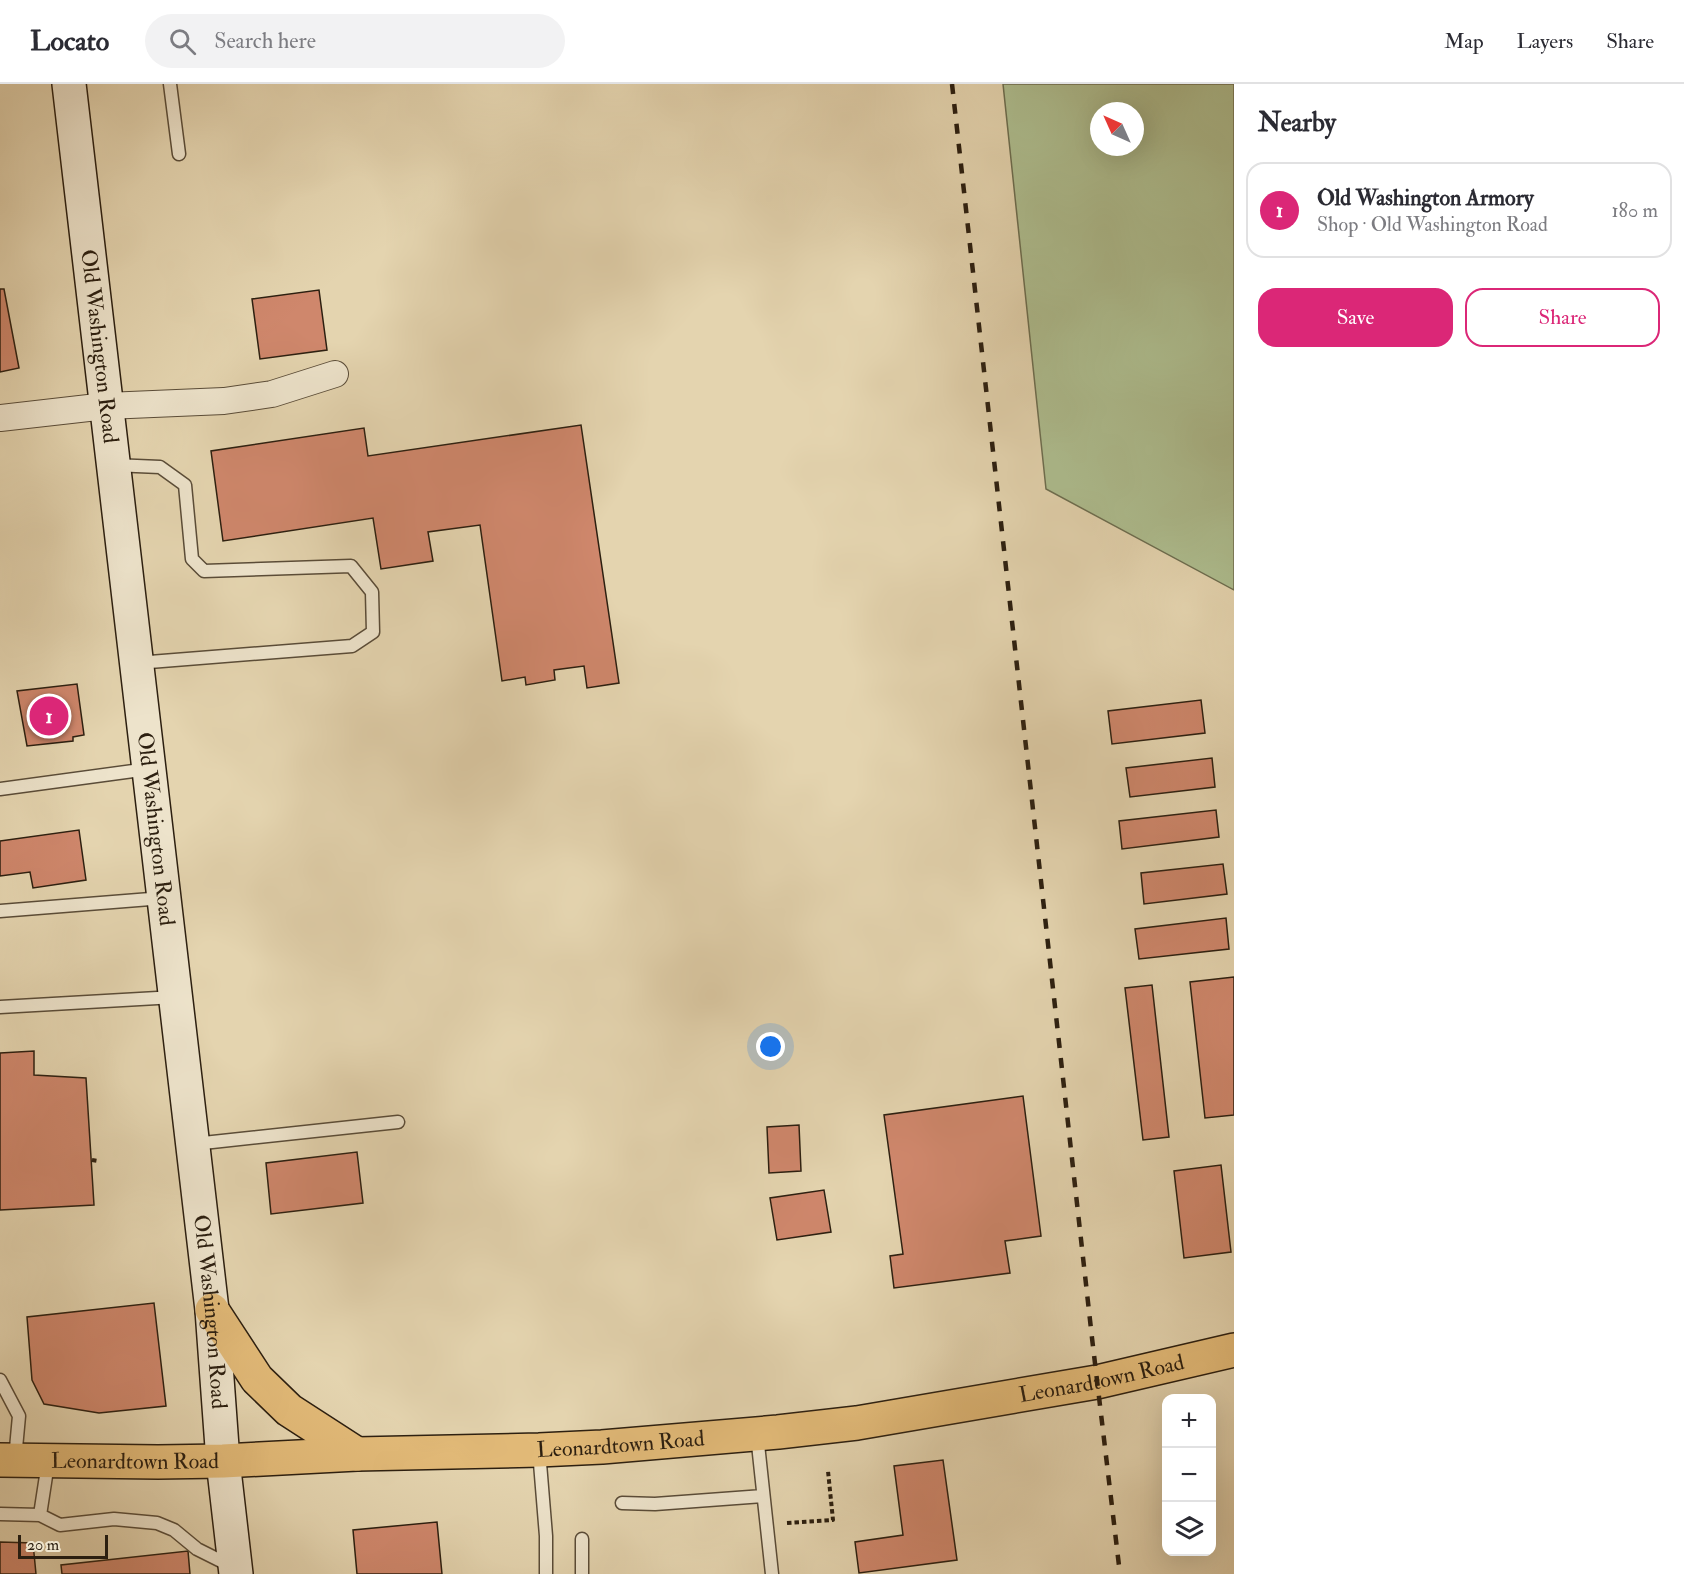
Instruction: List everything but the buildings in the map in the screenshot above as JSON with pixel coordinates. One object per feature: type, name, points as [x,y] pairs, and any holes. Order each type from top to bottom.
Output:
[{"type":"highway","points":[[212,1310],[257,1379],[290,1410],[357,1454]]},
{"type":"highway","name":"Leonardtown Road","points":[[8,1460],[223,1461],[357,1454],[602,1447],[857,1423],[1097,1382],[1234,1350]]},
{"type":"main road","name":"Old Washington Road","points":[[69,84],[212,1310],[223,1461],[235,1571]]},
{"type":"street","points":[[0,418],[106,406],[224,401],[272,394],[335,374]]},
{"type":"lane","points":[[170,84],[179,154]]},
{"type":"lane","points":[[113,465],[160,467],[185,485],[192,559],[204,571],[351,566],[372,592],[373,632],[351,646],[136,663]]},
{"type":"lane","points":[[0,789],[149,769]]},
{"type":"lane","points":[[0,911],[164,898]]},
{"type":"lane","points":[[0,1008],[176,997]]},
{"type":"lane","points":[[193,1144],[398,1122]]},
{"type":"lane","points":[[0,1380],[19,1416],[8,1460]]},
{"type":"lane","points":[[756,1433],[772,1574]]},
{"type":"lane","points":[[539,1450],[546,1536],[546,1574]]},
{"type":"lane","points":[[40,1515],[48,1460]]},
{"type":"lane","points":[[621,1503],[655,1504],[763,1496]]},
{"type":"lane","points":[[0,1514],[40,1515],[60,1525],[114,1519],[157,1523],[174,1530],[197,1549],[235,1571]]},
{"type":"lane","points":[[582,1539],[582,1574]]},
{"type":"path","points":[[92,1160],[98,1161]]},
{"type":"path","points":[[766,1524],[833,1520],[828,1471]]},
{"type":"green space","points":[[1003,84],[1234,84],[1234,590],[1046,489]]},
{"type":"railway","points":[[952,84],[1120,1574]]},
{"type":"place","name":"Old Washington Armory","points":[[49,716]]}]
